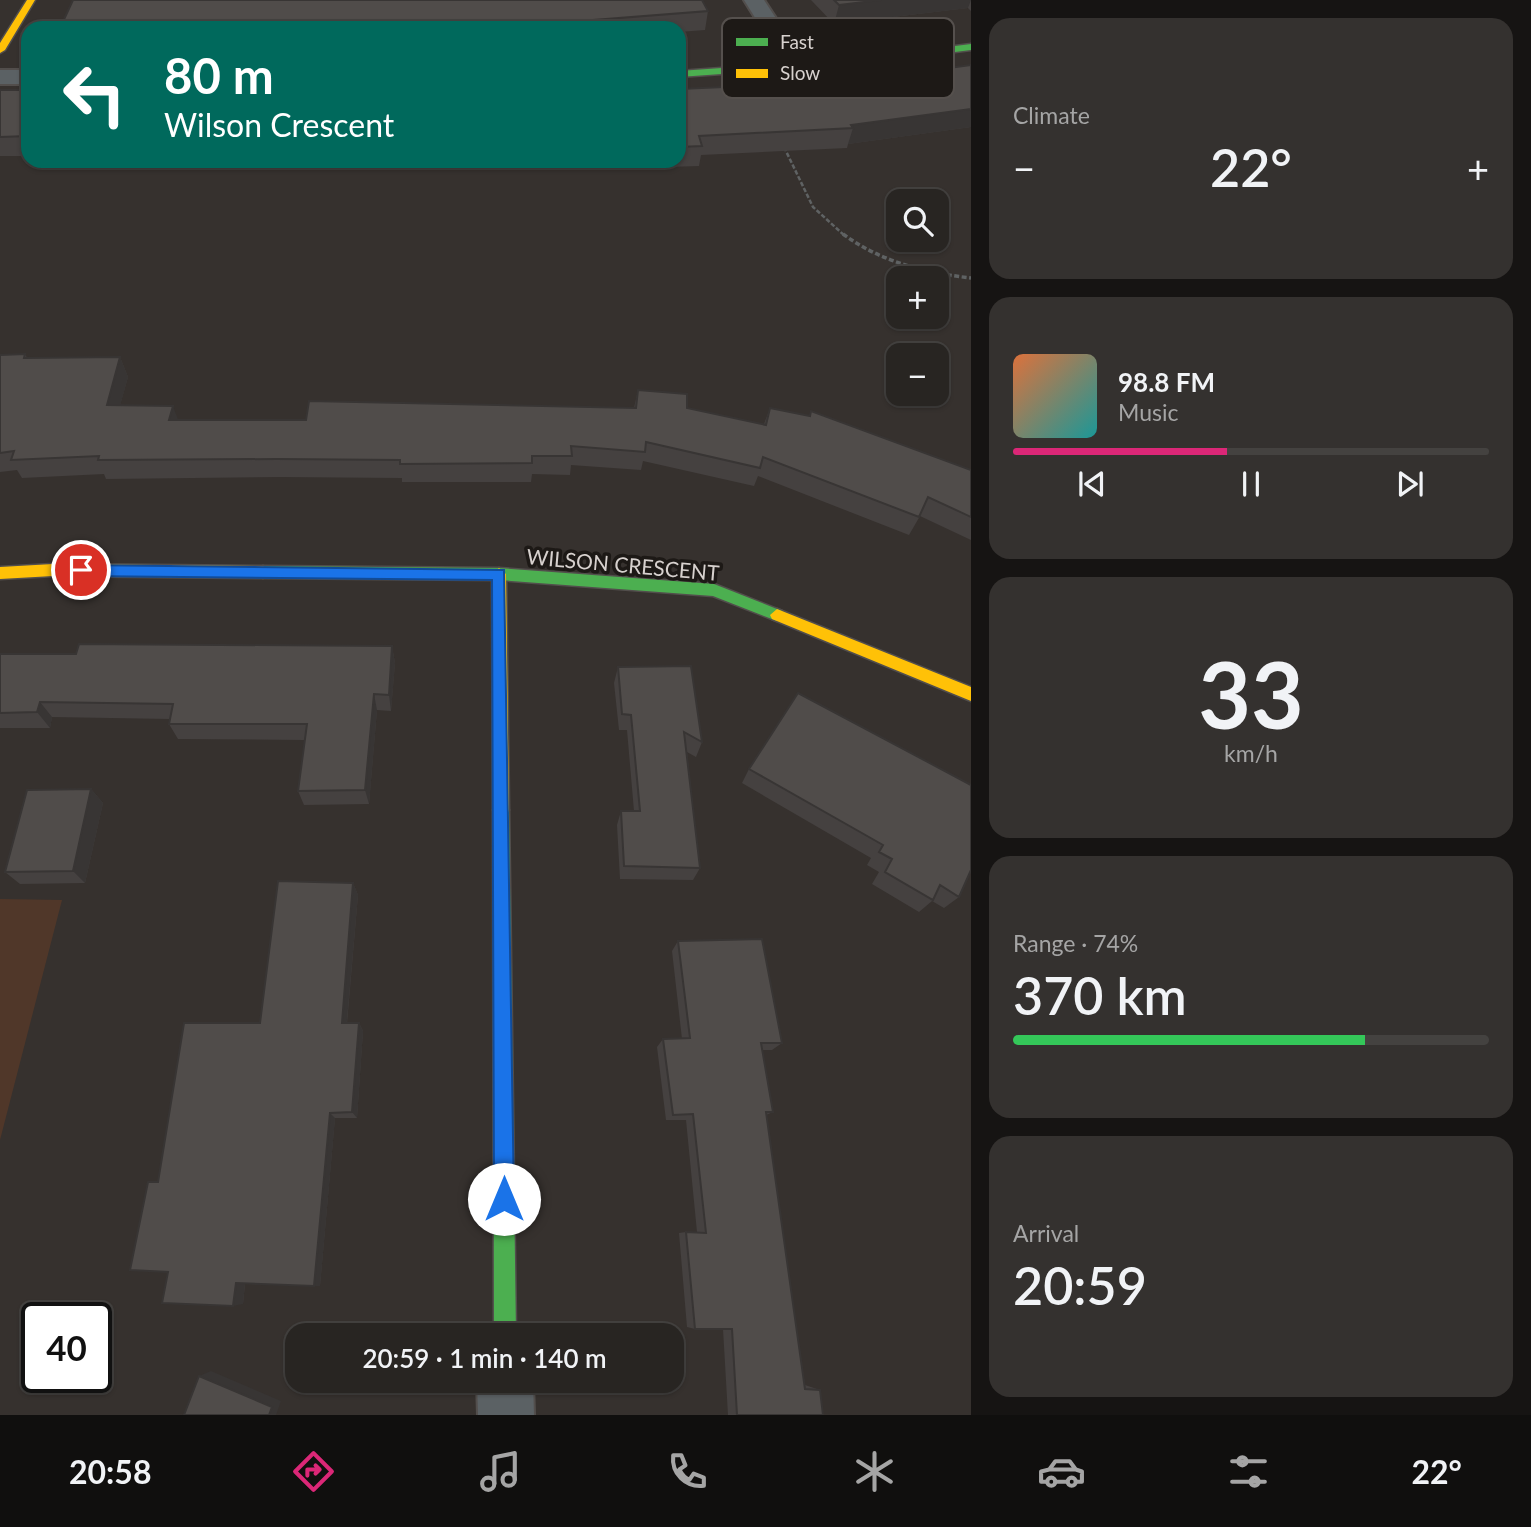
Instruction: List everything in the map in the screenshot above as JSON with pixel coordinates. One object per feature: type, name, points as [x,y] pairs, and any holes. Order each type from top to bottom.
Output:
[{"type":"street","points":[[0,50],[31,0]]},
{"type":"street","points":[[754,0],[766,18]]},
{"type":"street","points":[[686,74],[722,71]]},
{"type":"street","points":[[0,77],[21,77]]},
{"type":"street","name":"WILSON CRESCENT","points":[[0,573],[53,570],[499,574],[713,590],[971,694]]},
{"type":"street","points":[[499,574],[505,1323]]},
{"type":"street","points":[[505,1393],[506,1415]]},
{"type":"path","points":[[782,141],[808,199],[835,228],[855,242],[901,263],[971,278]]},
{"type":"shaded area","points":[[0,899],[62,900],[0,1140]]},
{"type":"building","points":[[73,0],[702,0],[708,11],[594,21],[63,21]]},
{"type":"building","points":[[834,0],[881,0],[839,5]]},
{"type":"building","points":[[971,65],[971,109],[851,125],[853,128],[699,136],[702,146],[686,147],[686,89],[722,87],[722,98],[954,98],[954,67]]},
{"type":"building","points":[[0,90],[21,90],[21,136],[0,137]]},
{"type":"building","points":[[25,354],[24,358],[120,357],[107,405],[173,406],[169,420],[306,420],[309,401],[636,408],[638,390],[687,394],[687,408],[766,425],[770,408],[810,416],[811,411],[971,470],[971,517],[928,497],[919,517],[763,457],[760,468],[646,442],[645,452],[571,446],[572,456],[532,456],[532,463],[400,464],[400,460],[277,459],[98,460],[99,456],[11,460],[14,451],[0,453],[0,355]]},
{"type":"building","points":[[79,644],[392,646],[389,695],[374,694],[365,790],[298,791],[307,724],[169,724],[173,704],[40,702],[37,712],[0,713],[0,654],[76,654]]},
{"type":"building","points":[[691,666],[702,742],[684,732],[700,868],[624,866],[621,811],[640,811],[631,715],[622,714],[618,667]]},
{"type":"building","points":[[798,693],[971,785],[971,870],[959,897],[940,885],[933,900],[885,872],[892,859],[879,852],[883,845],[749,769]]},
{"type":"building","points":[[91,789],[73,871],[5,872],[27,790]]},
{"type":"building","points":[[278,881],[353,883],[342,1023],[359,1023],[352,1112],[330,1113],[314,1286],[236,1283],[233,1306],[162,1303],[168,1272],[130,1270],[148,1182],[158,1182],[184,1023],[260,1023]]},
{"type":"building","points":[[762,939],[782,1043],[761,1043],[773,1112],[766,1112],[805,1389],[820,1390],[823,1415],[737,1415],[732,1329],[695,1329],[686,1232],[706,1233],[693,1114],[673,1115],[663,1039],[690,1038],[678,941]]},
{"type":"building","points":[[199,1376],[272,1407],[269,1415],[184,1415]]},
{"type":"traffic: fast","points":[[954,49],[971,47]]},
{"type":"traffic: fast","points":[[686,74],[722,71]]},
{"type":"traffic: fast","points":[[263,572],[499,574],[714,590],[777,615]]},
{"type":"traffic: fast","points":[[501,810],[505,1323]]},
{"type":"traffic: slow","points":[[0,50],[31,0]]},
{"type":"traffic: slow","points":[[0,573],[53,570],[263,572]]},
{"type":"traffic: slow","points":[[499,574],[501,810]]},
{"type":"traffic: slow","points":[[777,615],[971,694]]},
{"type":"route","points":[[81,570],[499,574],[504,1199]]}]
